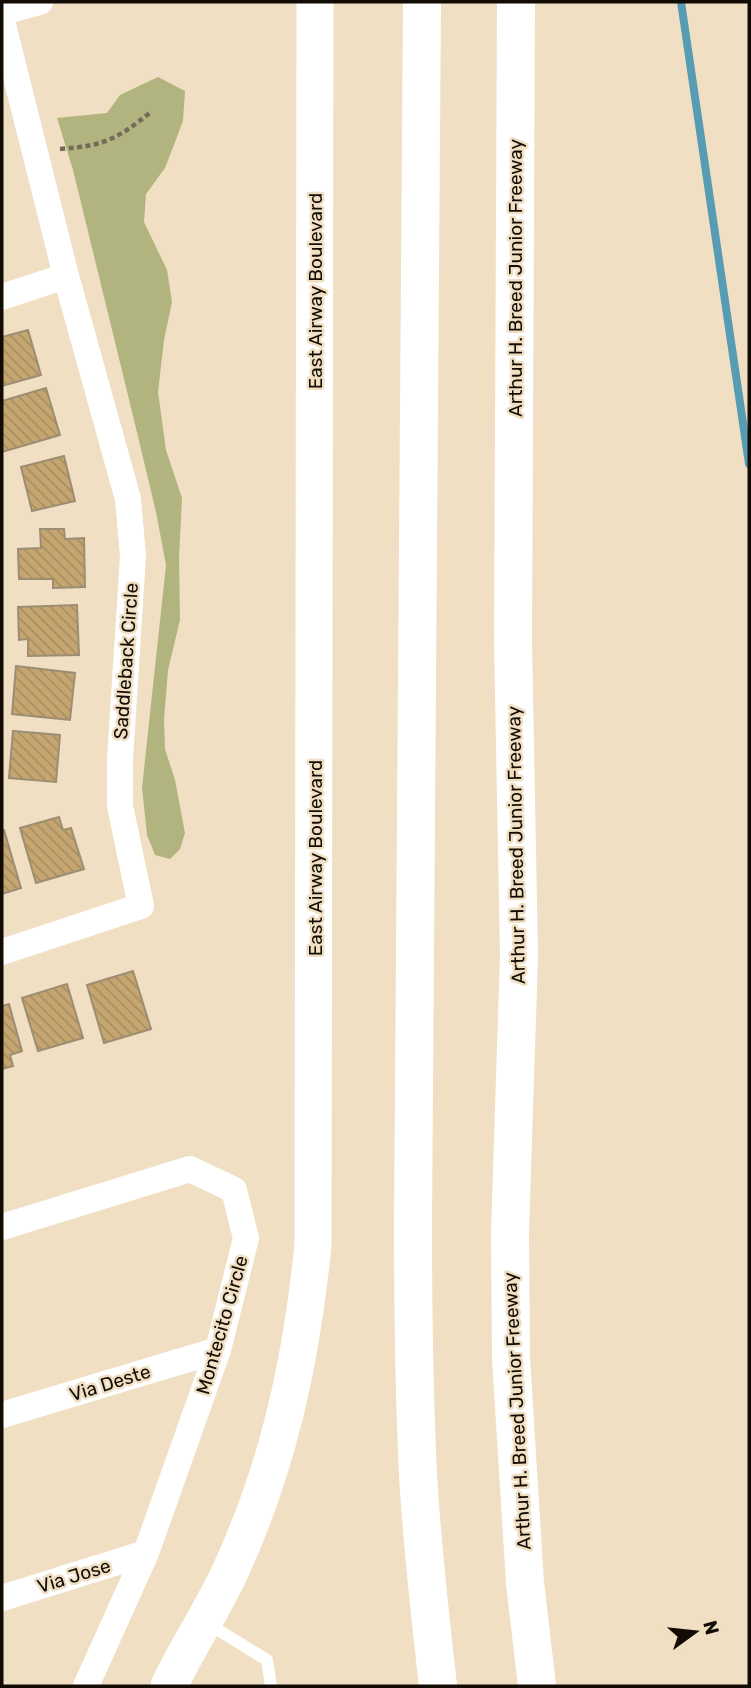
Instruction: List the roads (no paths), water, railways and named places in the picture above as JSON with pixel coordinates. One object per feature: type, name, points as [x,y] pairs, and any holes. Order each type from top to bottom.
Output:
[{"type":"highway","points":[[422,2],[414,1353],[419,1488],[438,1686]]},
{"type":"highway","name":"Arthur H. Breed Junior Freeway","points":[[516,2],[513,642],[519,954],[510,1232],[511,1358],[524,1571],[537,1686]]},
{"type":"main road","name":"East Airway Boulevard","points":[[169,1686],[205,1621],[253,1518],[275,1454],[295,1375],[306,1316],[313,1245],[315,2]]},
{"type":"street","name":"Saddleback Circle","points":[[2,952],[141,906],[120,806],[120,758],[133,556],[128,499],[66,276],[17,9]]},
{"type":"street","points":[[2,297],[66,276]]},
{"type":"street","name":"Montecito Circle","points":[[2,1227],[190,1169],[234,1190],[246,1238],[218,1350],[146,1553],[86,1686]]},
{"type":"street","name":"Via Deste","points":[[2,1415],[218,1350]]},
{"type":"street","name":"Via Jose","points":[[2,1598],[146,1553]]},
{"type":"lane","points":[[205,1621],[267,1660],[271,1686]]},
{"type":"waterway","points":[[681,2],[749,464]]}]
